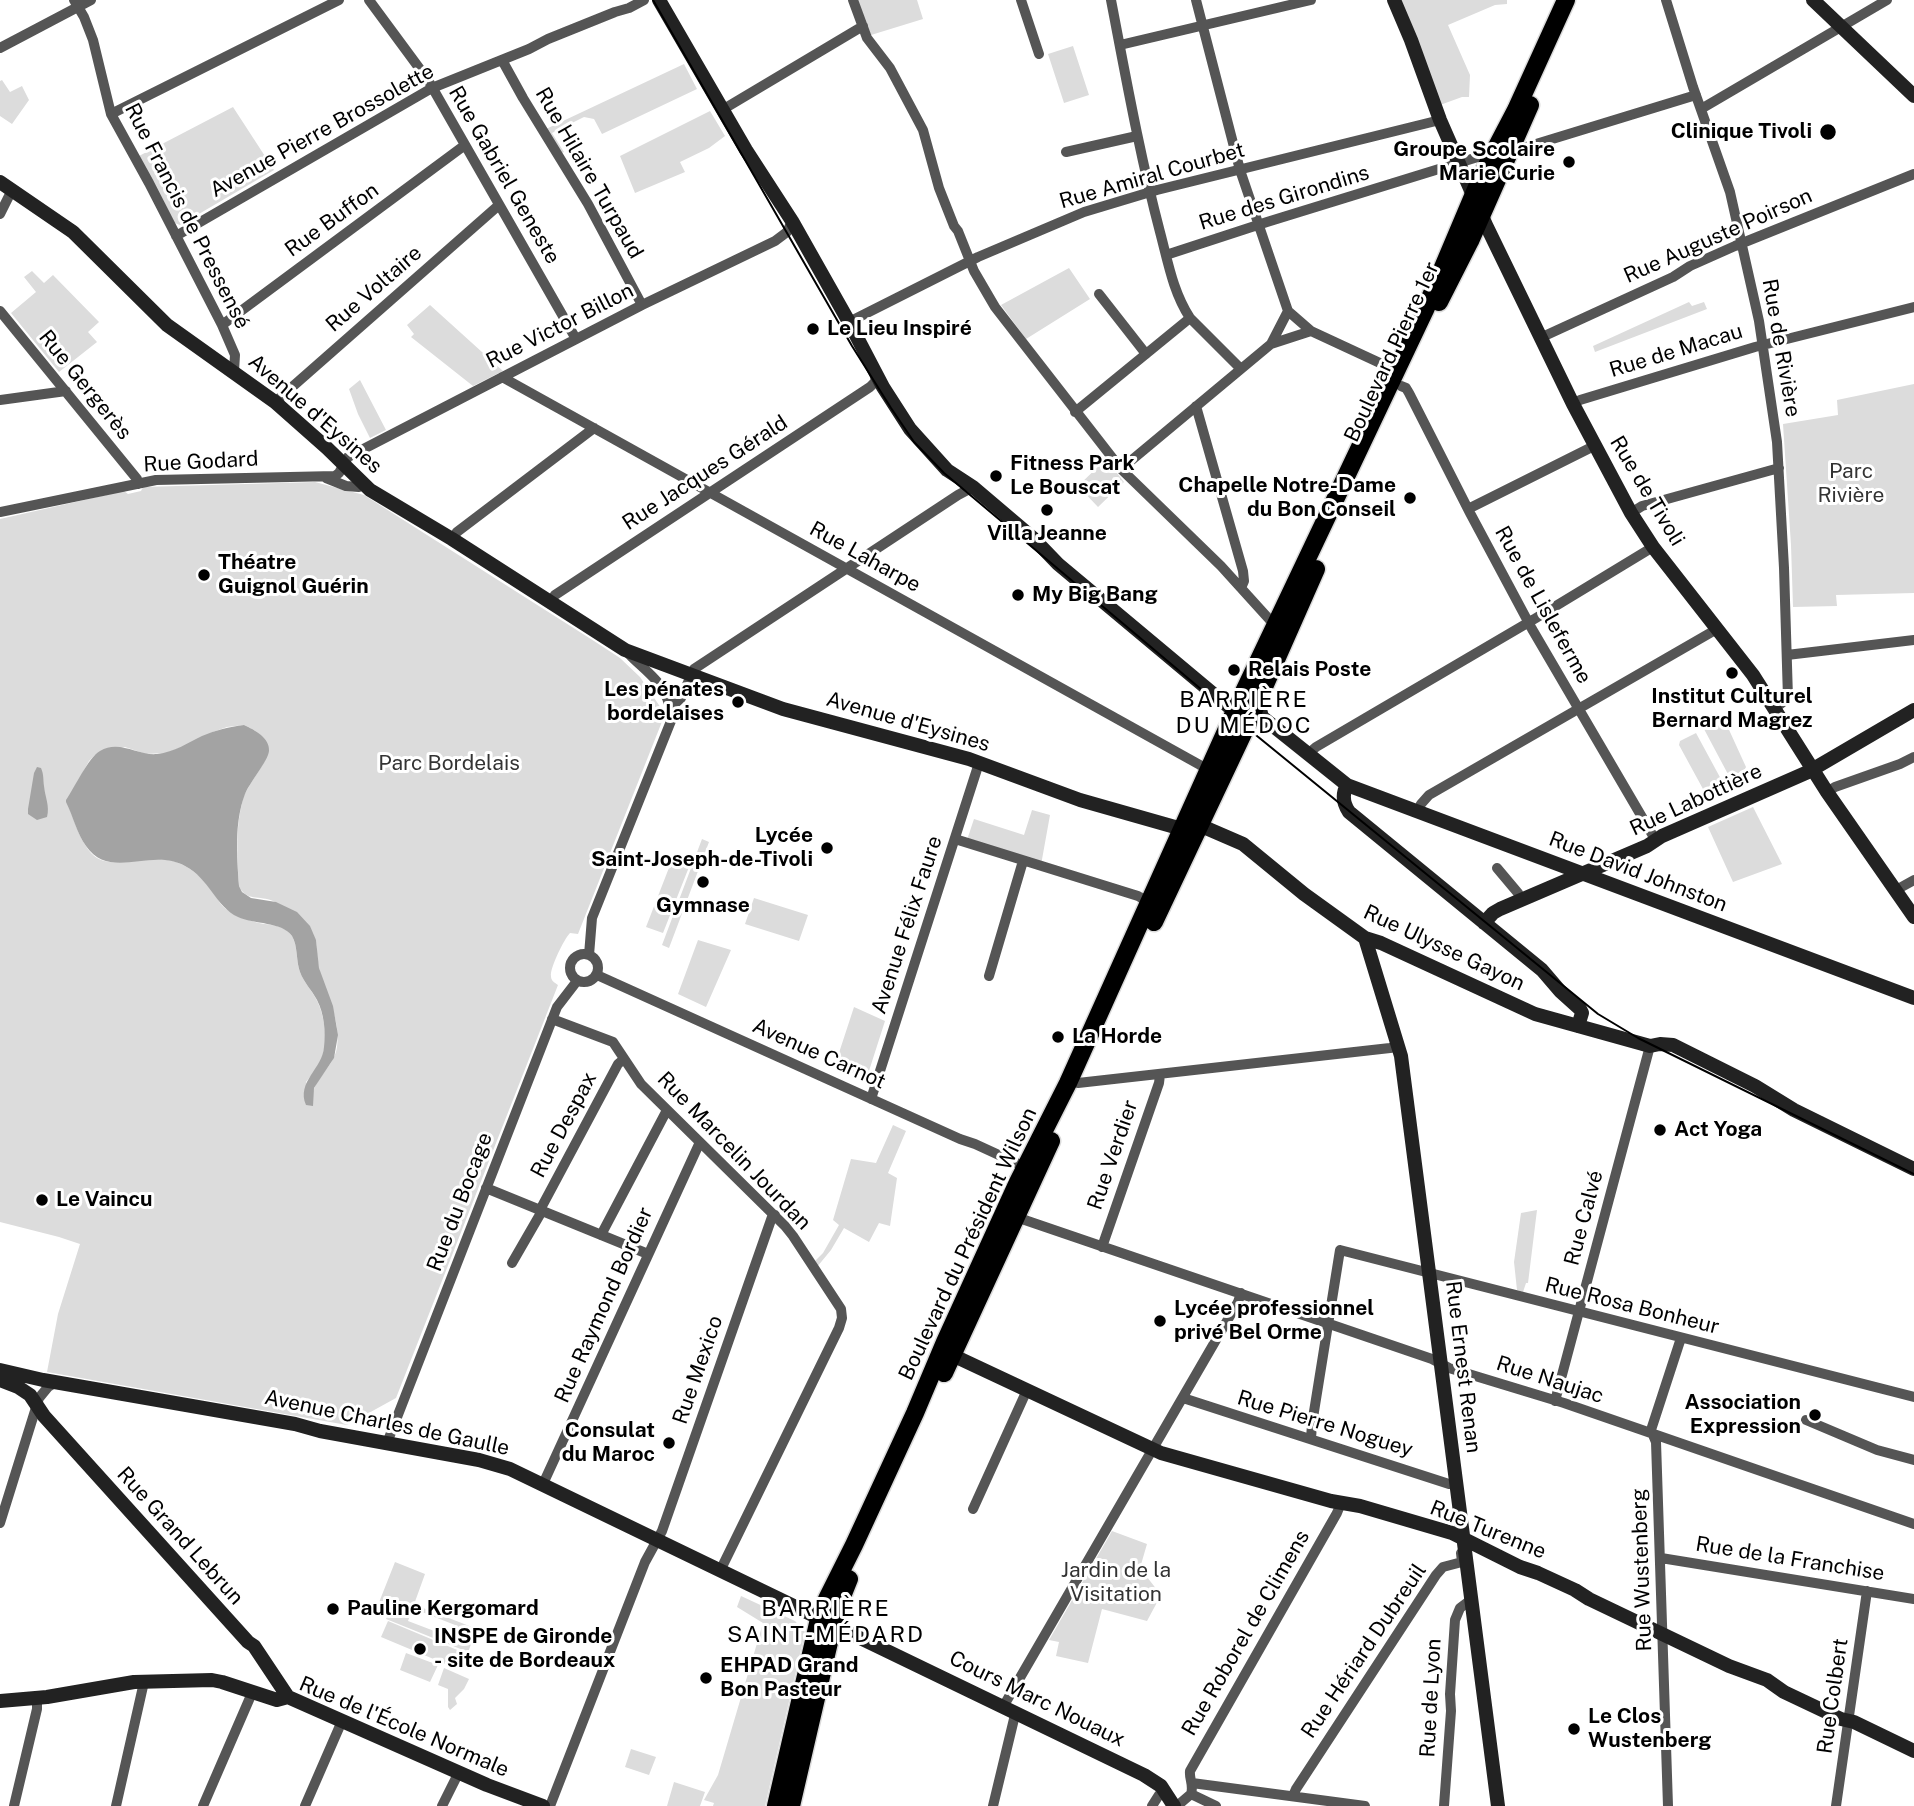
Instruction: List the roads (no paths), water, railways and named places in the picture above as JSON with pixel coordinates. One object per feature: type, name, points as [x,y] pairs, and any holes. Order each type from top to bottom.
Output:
[{"type":"main road","name":"Boulevard Pierre 1er","points":[[1251,713],[1310,554],[1398,378],[1471,241],[1482,214],[1482,195],[1494,152],[1566,0]]},
{"type":"main road","name":"Boulevard Pierre 1er","points":[[1398,378],[1424,310],[1482,195],[1513,144],[1578,0]]},
{"type":"main road","name":"Boulevard Pierre 1er","points":[[1251,713],[1267,643],[1285,620]]},
{"type":"main road","name":"Boulevard du Président Wilson","points":[[789,1802],[826,1622],[827,1599],[915,1413],[974,1277],[1078,1083],[1151,927],[1209,771],[1251,713]]},
{"type":"main road","name":"Boulevard du Président Wilson","points":[[776,1806],[826,1622],[841,1599],[1016,1217],[1033,1166],[1068,1083],[1150,903],[1190,828],[1209,807],[1251,713]]},
{"type":"street","points":[[0,48],[76,4],[91,0]]},
{"type":"street","points":[[111,114],[339,0]]},
{"type":"street","points":[[358,0],[368,0]]},
{"type":"street","name":"Rue Gabriel Geneste","points":[[368,0],[432,88],[576,339]]},
{"type":"street","name":"Avenue Pierre Brossolette","points":[[176,236],[432,88],[644,0]]},
{"type":"street","name":"Rue David Johnston","points":[[659,0],[722,110],[792,221],[902,417],[923,446],[947,470],[973,487],[1040,544],[1058,564],[1347,785],[1914,998]]},
{"type":"street","points":[[853,0],[867,38],[890,68],[923,130],[939,188],[954,226],[995,307],[1121,469],[1269,619],[1285,620]]},
{"type":"street","points":[[1021,0],[1039,54]]},
{"type":"street","points":[[1111,0],[1150,193],[1177,293],[1190,318],[1241,369]]},
{"type":"street","points":[[1196,0],[1240,170],[1288,311],[1311,331],[1398,378]]},
{"type":"street","points":[[1120,45],[1311,0]]},
{"type":"street","points":[[1394,0],[1459,163],[1482,195]]},
{"type":"street","name":"Rue de Rivière","points":[[1666,0],[1730,192],[1762,345],[1777,442],[1788,698],[1774,709]]},
{"type":"street","points":[[1813,0],[1914,96]]},
{"type":"street","points":[[1701,109],[1887,0]]},
{"type":"street","name":"Rue Francis de Pressensé","points":[[76,4],[93,40],[111,114],[222,325],[235,355],[234,371]]},
{"type":"street","points":[[722,110],[863,26]]},
{"type":"street","name":"Rue Hilaire Turpaud","points":[[502,60],[588,204],[642,305]]},
{"type":"street","points":[[1513,144],[1523,148],[1696,95]]},
{"type":"street","name":"Rue Amiral Courbet","points":[[849,322],[978,257],[1084,212],[1440,120]]},
{"type":"street","points":[[1066,152],[1138,136]]},
{"type":"street","name":"Rue Buffon","points":[[222,325],[465,145]]},
{"type":"street","name":"Rue des Girondins","points":[[1166,255],[1494,152]]},
{"type":"street","name":"Rue Auguste Poirson","points":[[1540,338],[1742,243],[1914,174]]},
{"type":"street","points":[[0,214],[6,186]]},
{"type":"street","name":"Avenue d'Eysines","points":[[6,186],[73,232],[167,325],[275,402],[379,496],[452,539],[625,650],[663,690],[670,709]]},
{"type":"street","name":"Rue Voltaire","points":[[275,402],[499,205]]},
{"type":"street","name":"Rue de Tivoli","points":[[1482,214],[1540,338],[1631,513],[1653,547],[1753,675],[1827,792],[1914,917]]},
{"type":"street","name":"Rue Victor Billon","points":[[323,477],[339,473],[348,457],[642,305],[775,241],[787,232],[792,221]]},
{"type":"street","points":[[1098,294],[1146,354]]},
{"type":"street","name":"Rue de Macau","points":[[1573,404],[1762,345],[1914,307]]},
{"type":"street","name":"Rue Gergerès","points":[[0,311],[137,479],[138,484]]},
{"type":"street","points":[[1271,344],[1288,311]]},
{"type":"street","points":[[1075,412],[1190,318]]},
{"type":"street","points":[[1121,469],[1271,344],[1311,331]]},
{"type":"street","name":"Rue Jacques Gérald","points":[[550,602],[555,595],[873,385],[876,374]]},
{"type":"street","name":"Rue Laharpe","points":[[502,377],[1209,771]]},
{"type":"street","name":"Rue de Lisleferme","points":[[1398,378],[1409,393],[1528,623],[1656,841]]},
{"type":"street","points":[[0,400],[66,391]]},
{"type":"street","points":[[1196,406],[1243,571],[1244,581],[1241,588]]},
{"type":"street","points":[[452,539],[457,532],[594,428]]},
{"type":"street","points":[[1468,509],[1594,446]]},
{"type":"street","points":[[1631,513],[1643,506],[1779,468]]},
{"type":"street","points":[[323,477],[354,488],[362,483]]},
{"type":"street","name":"Rue Godard","points":[[0,512],[156,480],[323,477]]},
{"type":"street","points":[[589,955],[590,923],[671,721],[670,709],[681,698],[694,668],[973,487]]},
{"type":"street","points":[[1308,754],[1315,747],[1653,547]]},
{"type":"street","points":[[1418,811],[1429,795],[1717,629]]},
{"type":"street","points":[[1787,655],[1914,640]]},
{"type":"street","points":[[1251,713],[1267,643]]},
{"type":"street","name":"Avenue d'Eysines","points":[[625,650],[783,709],[979,763],[1080,800],[1190,828]]},
{"type":"street","name":"Rue Labottière","points":[[1484,923],[1500,909],[1813,769],[1914,709]]},
{"type":"street","points":[[1827,792],[1914,757]]},
{"type":"street","name":"Avenue Félix Faure","points":[[871,1099],[979,763]]},
{"type":"street","points":[[1347,785],[1344,802],[1349,812],[1542,970],[1580,1009],[1578,1026]]},
{"type":"street","name":"Rue Ulysse Gayon","points":[[1209,807],[1213,818],[1243,844],[1304,894],[1365,938],[1535,1014],[1650,1046],[1673,1045],[1755,1086],[1794,1110],[1914,1169]]},
{"type":"street","name":"Rue Ulysse Gayon","points":[[1190,828],[1214,831],[1243,844]]},
{"type":"street","points":[[955,839],[1138,896],[1150,903]]},
{"type":"street","points":[[989,976],[1023,861]]},
{"type":"street","points":[[1497,868],[1521,900]]},
{"type":"street","points":[[1896,890],[1914,880]]},
{"type":"street","name":"Rue Ernest Renan","points":[[1365,938],[1399,1046],[1457,1484],[1464,1562],[1472,1599],[1498,1806]]},
{"type":"street","points":[[576,956],[593,957],[598,965],[597,975],[586,982],[577,981],[570,971],[571,962],[576,956]]},
{"type":"street","name":"Avenue Carnot","points":[[597,975],[960,1139],[1033,1166]]},
{"type":"street","name":"Rue du Bocage","points":[[387,1443],[552,1019],[561,1000],[577,981]]},
{"type":"street","name":"Rue Marcelin Jourdan","points":[[552,1019],[613,1042],[636,1078],[775,1214],[799,1244],[841,1310],[842,1318],[720,1571]]},
{"type":"street","points":[[1078,1083],[1399,1046]]},
{"type":"street","name":"Rue Calvé","points":[[1555,1401],[1650,1046]]},
{"type":"street","name":"Rue Despax","points":[[512,1263],[618,1064],[624,1059]]},
{"type":"street","name":"Rue Verdier","points":[[1102,1247],[1160,1075]]},
{"type":"street","points":[[601,1235],[667,1110]]},
{"type":"street","name":"Rue Raymond Bordier","points":[[543,1484],[700,1142]]},
{"type":"street","points":[[486,1188],[648,1254]]},
{"type":"street","name":"Rue Mexico","points":[[550,1806],[645,1562],[662,1531],[775,1214]]},
{"type":"street","name":"Rue Naujac","points":[[1016,1217],[1328,1323],[1449,1368],[1555,1401],[1914,1524]]},
{"type":"street","name":"Rue Rosa Bonheur","points":[[1328,1323],[1340,1250],[1914,1397]]},
{"type":"street","points":[[952,1355],[954,1336],[974,1277]]},
{"type":"street","points":[[1003,1707],[1241,1293]]},
{"type":"street","points":[[1311,1440],[1328,1323]]},
{"type":"street","name":"Rue Wustenberg","points":[[1668,1806],[1661,1558],[1656,1442],[1652,1427],[1681,1338]]},
{"type":"street","name":"Rue Turenne","points":[[952,1355],[1153,1449],[1462,1537],[1520,1567],[1575,1590],[1589,1600],[1914,1751]]},
{"type":"street","name":"Avenue Charles de Gaulle","points":[[0,1370],[495,1464],[543,1484],[826,1622]]},
{"type":"street","points":[[0,1380],[25,1391],[37,1405]]},
{"type":"street","points":[[0,1523],[37,1405],[43,1393],[56,1382]]},
{"type":"street","points":[[973,1508],[1027,1390]]},
{"type":"street","name":"Rue Pierre Noguey","points":[[1183,1398],[1449,1484],[1457,1484]]},
{"type":"street","name":"Rue Grand Lebrun","points":[[37,1405],[93,1471],[241,1635],[254,1646],[288,1697]]},
{"type":"street","points":[[1805,1420],[1877,1450],[1914,1460]]},
{"type":"street","name":"Rue Roborel de Climens","points":[[1191,1788],[1189,1771],[1338,1513],[1340,1503]]},
{"type":"street","name":"Rue de la Franchise","points":[[1661,1558],[1914,1599]]},
{"type":"street","name":"Rue Hériard Dubreuil","points":[[1293,1796],[1436,1575],[1443,1567],[1464,1562]]},
{"type":"street","name":"Rue Colbert","points":[[1836,1806],[1867,1591]]},
{"type":"street","name":"Rue de Lyon","points":[[1444,1806],[1455,1620],[1460,1608],[1472,1599]]},
{"type":"street","name":"Cours Marc Nouaux","points":[[826,1622],[1156,1781],[1175,1806]]},
{"type":"street","name":"Rue de l'École Normale","points":[[0,1701],[37,1699],[134,1682],[212,1680],[277,1700],[288,1697],[543,1806]]},
{"type":"street","points":[[116,1806],[144,1682]]},
{"type":"street","points":[[203,1806],[252,1693]]},
{"type":"street","points":[[14,1806],[37,1709],[37,1699]]},
{"type":"street","points":[[993,1806],[1017,1713]]},
{"type":"street","points":[[305,1806],[342,1721]]},
{"type":"street","points":[[784,1770],[785,1794],[789,1802]]},
{"type":"street","points":[[442,1806],[459,1772]]},
{"type":"street","points":[[1191,1788],[1293,1796],[1366,1806]]},
{"type":"street","points":[[1175,1806],[1191,1788]]},
{"type":"street","points":[[1191,1788],[1216,1806]]},
{"type":"street","points":[[1152,1806],[1165,1791]]},
{"type":"tram line","points":[[653,0],[852,346],[914,442],[944,473],[1246,727],[1598,1014],[1638,1038],[1914,1174]]},
{"type":"place","name":"Clinique Tivoli","points":[[1828,132]]},
{"type":"place","name":"Groupe Scolaire Marie Curie","points":[[1569,162]]},
{"type":"place","name":"Le Lieu Inspiré","points":[[813,329]]},
{"type":"place","name":"Fitness Park Le Bouscat","points":[[996,476]]},
{"type":"place","name":"Chapelle Notre-Dame du Bon Conseil","points":[[1410,498]]},
{"type":"place","name":"Villa Jeanne","points":[[1047,510]]},
{"type":"place","name":"Théatre Guignol Guérin","points":[[204,575]]},
{"type":"place","name":"My Big Bang","points":[[1018,595]]},
{"type":"place","name":"Relais Poste","points":[[1234,670]]},
{"type":"place","name":"Institut Culturel Bernard Magrez","points":[[1732,673]]},
{"type":"place","name":"Les pénates bordelaises","points":[[738,702]]},
{"type":"place","name":"Lycée Saint-Joseph-de-Tivoli","points":[[827,848]]},
{"type":"place","name":"Gymnase","points":[[703,882]]},
{"type":"place","name":"La Horde","points":[[1058,1037]]},
{"type":"place","name":"Act Yoga","points":[[1660,1130]]},
{"type":"place","name":"Le Vaincu","points":[[42,1200]]},
{"type":"place","name":"Lycée professionnel privé Bel Orme","points":[[1160,1321]]},
{"type":"place","name":"Association Expression","points":[[1815,1415]]},
{"type":"place","name":"Consulat du Maroc","points":[[669,1443]]},
{"type":"place","name":"Pauline Kergomard","points":[[333,1609]]},
{"type":"place","name":"INSPE de Gironde - site de Bordeaux","points":[[420,1649]]},
{"type":"place","name":"EHPAD Grand Bon Pasteur","points":[[706,1678]]},
{"type":"place","name":"Le Clos Wustenberg","points":[[1574,1729]]},
{"type":"district","name":"BARRIÈRE DU MÉDOC","points":[[1244,713]]},
{"type":"district","name":"BARRIÈRE SAINT-MÉDARD","points":[[826,1622]]},
{"type":"park label","name":"Parc Rivière","points":[[1851,484]]},
{"type":"park label","name":"Parc Bordelais","points":[[449,764]]},
{"type":"park label","name":"Jardin de la Visitation","points":[[1116,1583]]}]
